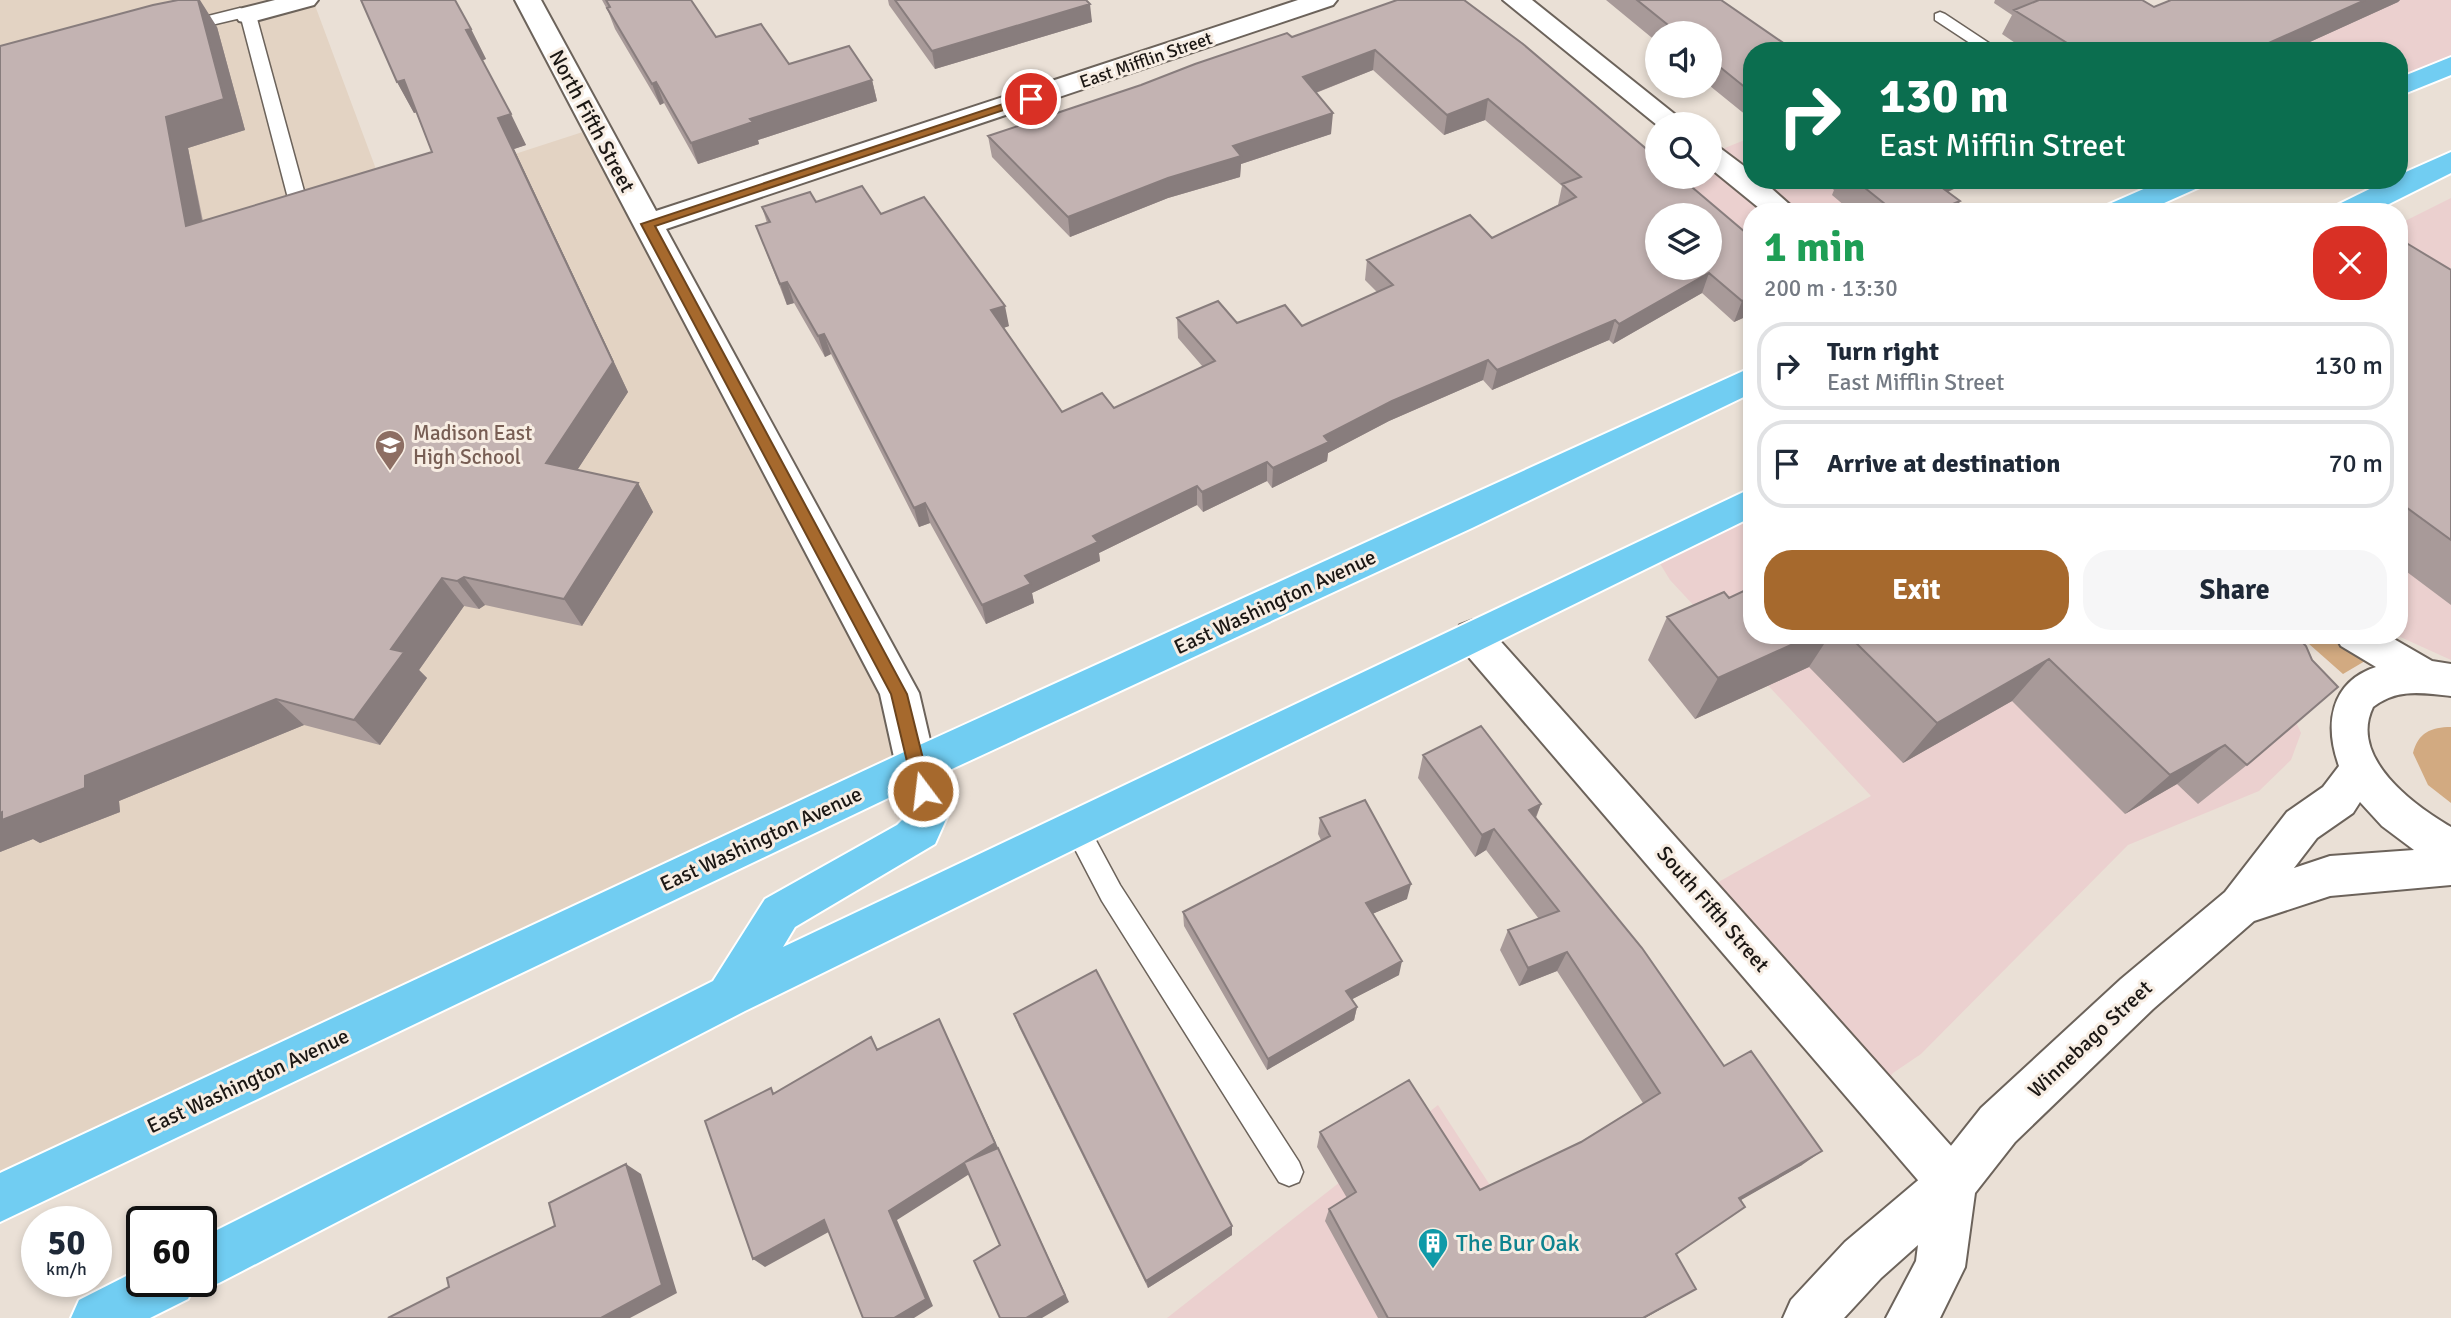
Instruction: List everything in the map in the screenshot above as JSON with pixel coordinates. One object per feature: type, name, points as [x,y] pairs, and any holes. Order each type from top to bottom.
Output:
[{"type":"main road","points":[[2408,84],[2451,65]]},
{"type":"main road","points":[[2408,183],[2451,162]]},
{"type":"main road","points":[[2138,203],[2170,189]]},
{"type":"main road","points":[[2367,203],[2395,189]]},
{"type":"main road","name":"East Washington Avenue","points":[[0,1198],[916,766],[1459,518],[1743,383]]},
{"type":"main road","points":[[217,1257],[729,996],[1743,505]]},
{"type":"main road","points":[[729,996],[780,913],[912,838],[926,826],[929,816],[916,766]]},
{"type":"main road","points":[[97,1318],[138,1297]]},
{"type":"street","points":[[248,15],[304,0]]},
{"type":"street","name":"North Fifth Street","points":[[528,0],[899,694],[916,766]]},
{"type":"street","name":"East Mifflin Street","points":[[648,224],[1324,0]]},
{"type":"street","points":[[1516,0],[1658,112]]},
{"type":"street","points":[[1722,163],[1743,180]]},
{"type":"street","points":[[1755,189],[1772,203]]},
{"type":"street","name":"South Fifth Street","points":[[1474,636],[1952,1183]]},
{"type":"street","points":[[2371,644],[2437,678]]},
{"type":"street","points":[[2437,678],[2396,678],[2373,685],[2357,699],[2349,717],[2349,741],[2360,769],[2381,798],[2402,817],[2451,849]]},
{"type":"street","points":[[2328,684],[2349,717]]},
{"type":"street","name":"Winnebago Street","points":[[1809,1318],[1863,1260],[1952,1183],[1998,1125],[2137,994],[2240,906],[2302,825],[2338,800],[2360,769]]},
{"type":"street","name":"Winnebago Street","points":[[2240,906],[2330,876],[2451,866]]},
{"type":"street","points":[[1912,1318],[1940,1267],[1952,1183]]},
{"type":"lane","points":[[171,30],[240,13],[248,15],[298,202]]},
{"type":"lane","points":[[1940,17],[1979,42]]},
{"type":"lane","points":[[1076,828],[1111,893],[1289,1172]]},
{"type":"shaded area","name":"Madison East High School","points":[[0,0],[313,0],[386,196],[595,128],[916,766],[0,1198]]},
{"type":"shaded area","points":[[2168,0],[2451,0],[2451,65],[2408,84],[2408,42],[2235,42]]},
{"type":"shaded area","points":[[1743,141],[1743,189],[1905,189],[1922,203],[1743,203],[1743,309],[1708,280],[1722,280],[1722,203],[1657,203],[1657,189],[1722,189],[1722,149]]},
{"type":"shaded area","points":[[2451,198],[2451,660],[2408,640],[2408,220]]},
{"type":"shaded area","points":[[1743,505],[1743,644],[1828,644],[2285,698],[2301,733],[2291,760],[2259,791],[2128,845],[1921,1054],[1893,1073],[1876,1095],[1699,893],[1871,796],[1670,580],[1651,549]]},
{"type":"shaded area","points":[[2309,644],[2340,644],[2365,661],[2343,674]]},
{"type":"shaded area","points":[[2451,727],[2451,803],[2428,785],[2413,753],[2426,732]]},
{"type":"shaded area","points":[[1438,1105],[1576,1318],[1167,1318]]},
{"type":"building","name":"Madison East High School","points":[[178,0],[198,0],[224,99],[166,117],[186,226],[432,152],[404,80],[397,82],[361,0],[455,0],[471,29],[466,30],[511,114],[498,118],[613,362],[546,463],[638,483],[564,599],[464,577],[457,581],[442,578],[391,649],[404,652],[354,720],[276,699],[85,776],[85,788],[2,820],[0,46]]},
{"type":"building","points":[[606,0],[691,0],[716,37],[761,24],[789,64],[849,46],[872,80],[750,119],[753,122],[691,143],[656,82],[652,84],[607,8],[610,7]]},
{"type":"building","points":[[895,0],[1086,0],[1090,4],[932,51]]},
{"type":"building","points":[[1397,0],[1464,0],[1523,44],[1645,148],[1645,189],[1694,189],[1711,203],[1645,203],[1645,280],[1697,280],[1619,324],[1615,320],[1497,370],[1488,360],[1392,401],[1324,436],[1329,442],[1273,468],[1267,462],[1202,492],[1197,486],[1093,536],[1098,542],[1025,576],[1031,584],[982,605],[925,503],[914,508],[824,334],[818,336],[787,282],[780,284],[756,226],[770,222],[762,207],[810,192],[816,202],[862,186],[881,214],[924,197],[1005,306],[991,310],[1062,412],[1102,393],[1114,408],[1215,361],[1177,318],[1218,301],[1237,323],[1285,305],[1302,326],[1393,285],[1367,260],[1470,215],[1492,238],[1576,197],[1562,184],[1581,177],[1488,99],[1447,115],[1375,50],[1303,77],[1333,113],[1233,146],[1241,156],[1168,178],[1068,217],[988,136],[1287,33],[1292,37]]},
{"type":"building","points":[[1637,0],[1721,0],[1782,42],[1743,42],[1743,86],[1722,69],[1722,21],[1663,21]]},
{"type":"building","points":[[2039,0],[2142,0],[2154,7],[2171,0],[2365,0],[2271,42],[2066,42],[2014,10]]},
{"type":"building","points":[[1866,189],[1944,189],[1960,201],[1955,203],[1884,203]]},
{"type":"building","points":[[1722,213],[1743,230],[1742,301],[1717,280],[1722,280]]},
{"type":"building","points":[[2408,244],[2451,270],[2451,540],[2408,509]]},
{"type":"building","points":[[1743,591],[1743,644],[1793,644],[1718,678],[1667,617],[1724,592],[1729,598]]},
{"type":"building","points":[[1857,644],[2304,644],[2312,660],[2338,687],[2247,765],[2225,745],[2170,775],[2049,659],[1937,723]]},
{"type":"building","points":[[1481,726],[1541,804],[1529,810],[1642,948],[1724,1066],[1751,1051],[1822,1151],[1739,1198],[1745,1207],[1676,1254],[1696,1289],[1643,1318],[1388,1318],[1329,1209],[1356,1192],[1320,1132],[1409,1080],[1480,1190],[1581,1142],[1660,1093],[1567,952],[1528,968],[1508,930],[1559,911],[1494,829],[1482,835],[1423,755]]},
{"type":"building","points":[[1365,800],[1411,884],[1366,903],[1402,961],[1346,991],[1357,1007],[1268,1059],[1183,912],[1330,836],[1320,818]]},
{"type":"building","points":[[1096,970],[1232,1226],[1146,1281],[1014,1014]]},
{"type":"building","points":[[939,1019],[995,1143],[965,1162],[998,1148],[1065,1295],[1026,1318],[1000,1318],[974,1261],[1000,1245],[964,1163],[889,1211],[926,1299],[894,1318],[863,1318],[824,1220],[753,1259],[705,1121],[771,1088],[773,1094],[871,1037],[877,1050]]},
{"type":"building","points":[[626,1164],[662,1285],[601,1318],[388,1318],[449,1287],[447,1278],[555,1226],[549,1203]]},
{"type":"place","name":"Madison East High School","points":[[390,472]]},
{"type":"place","name":"The Bur Oak","points":[[1433,1270]]},
{"type":"route","points":[[923,791],[899,694],[660,251],[648,224],[1031,99]]}]
